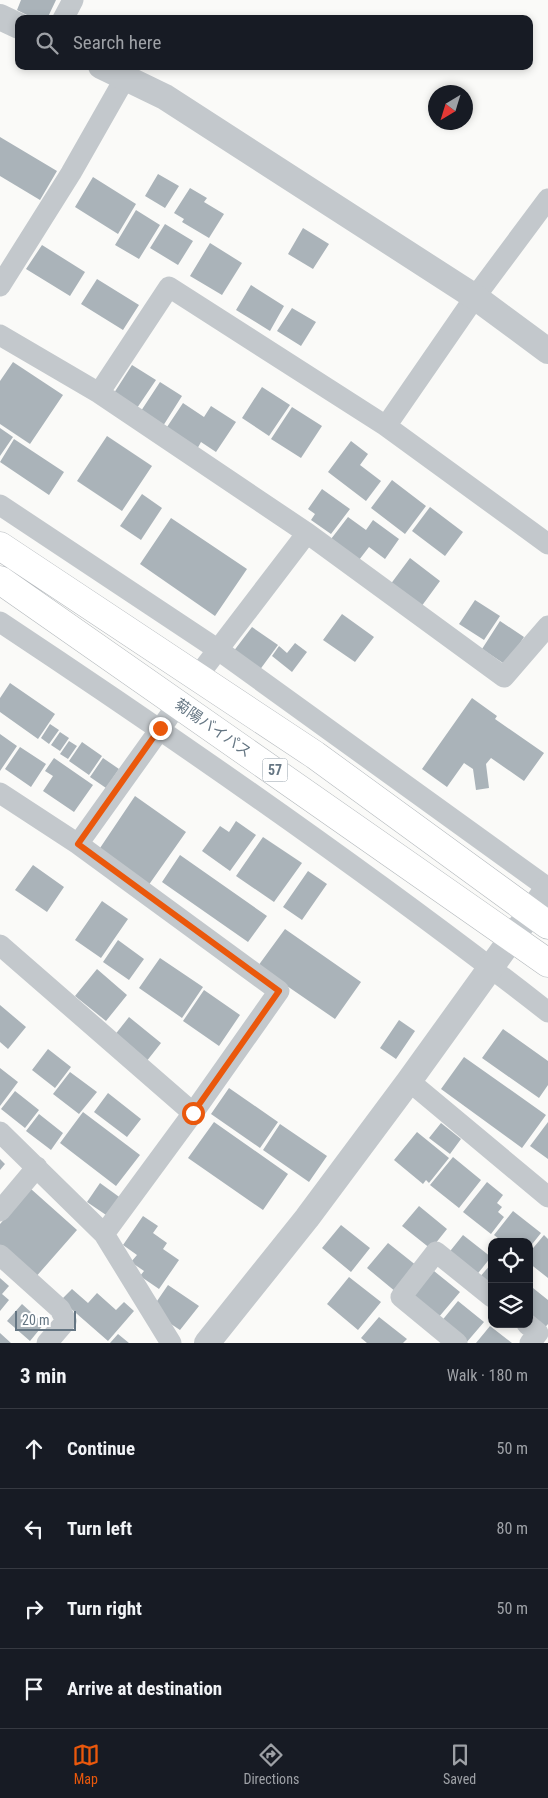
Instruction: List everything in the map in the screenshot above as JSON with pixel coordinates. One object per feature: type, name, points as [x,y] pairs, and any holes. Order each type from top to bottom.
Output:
[{"type":"highway","name":"57","points":[[0,546],[315,755],[539,918]]},
{"type":"highway","name":"菊陽バイパス","points":[[0,580],[548,963]]},
{"type":"street","points":[[65,15],[73,0]]},
{"type":"street","points":[[0,17],[15,24]]},
{"type":"street","points":[[109,70],[165,97],[475,297],[548,351]]},
{"type":"street","points":[[0,286],[71,172],[125,78]]},
{"type":"street","points":[[386,426],[475,297],[548,199]]},
{"type":"street","points":[[100,393],[169,287],[386,426],[548,544]]},
{"type":"street","points":[[0,335],[100,393],[307,533],[504,677],[548,626]]},
{"type":"street","points":[[0,505],[218,649],[548,888],[539,918],[511,937],[409,1082],[307,1218],[207,1343]]},
{"type":"street","points":[[197,677],[307,533]]},
{"type":"street","points":[[0,622],[160,728],[490,967],[548,1012]]},
{"type":"street","points":[[78,844],[178,704]]},
{"type":"street","points":[[0,793],[78,844],[279,991],[193,1113],[104,1234]]},
{"type":"street","points":[[0,945],[193,1113]]},
{"type":"street","points":[[409,1082],[548,1196]]},
{"type":"street","points":[[0,1132],[104,1234],[171,1343]]},
{"type":"street","points":[[0,1211],[37,1167]]},
{"type":"street","points":[[457,1343],[401,1297],[436,1252],[488,1294]]},
{"type":"street","points":[[0,1255],[60,1310],[66,1321],[47,1343]]},
{"type":"street","points":[[530,1343],[538,1333],[532,1328]]},
{"type":"building","points":[[21,0],[56,0],[49,15],[27,15],[17,10]]},
{"type":"building","points":[[0,137],[57,171],[40,200],[0,176]]},
{"type":"building","points":[[158,174],[179,186],[165,208],[145,196]]},
{"type":"building","points":[[93,177],[136,204],[118,234],[75,207]]},
{"type":"building","points":[[190,188],[207,198],[204,202],[224,214],[209,238],[182,222],[184,219],[174,213]]},
{"type":"building","points":[[136,210],[160,225],[139,259],[115,245]]},
{"type":"building","points":[[165,224],[193,241],[178,265],[150,248]]},
{"type":"building","points":[[303,228],[329,244],[313,269],[288,254]]},
{"type":"building","points":[[210,243],[242,263],[222,295],[190,276]]},
{"type":"building","points":[[42,245],[85,272],[70,296],[26,269]]},
{"type":"building","points":[[97,279],[139,305],[123,330],[81,304]]},
{"type":"building","points":[[251,285],[284,306],[270,331],[236,310]]},
{"type":"building","points":[[292,308],[316,322],[301,346],[277,331]]},
{"type":"building","points":[[13,362],[63,395],[30,444],[0,424],[0,381]]},
{"type":"building","points":[[132,365],[156,380],[137,408],[114,393]]},
{"type":"building","points":[[160,382],[182,396],[163,426],[141,411]]},
{"type":"building","points":[[262,387],[290,405],[269,436],[242,418]]},
{"type":"building","points":[[183,403],[204,417],[211,406],[236,422],[216,452],[201,442],[196,451],[165,430]]},
{"type":"building","points":[[292,407],[322,426],[301,458],[271,439]]},
{"type":"building","points":[[0,428],[13,437],[0,456]]},
{"type":"building","points":[[107,436],[152,466],[122,511],[77,481]]},
{"type":"building","points":[[14,439],[64,472],[49,495],[0,462]]},
{"type":"building","points":[[351,441],[368,454],[360,465],[381,481],[366,501],[328,472]]},
{"type":"building","points":[[392,480],[426,506],[405,534],[371,508]]},
{"type":"building","points":[[322,489],[350,509],[331,534],[311,520],[315,514],[308,509]]},
{"type":"building","points":[[142,494],[162,508],[141,540],[120,526]]},
{"type":"building","points":[[430,507],[463,532],[445,556],[412,531]]},
{"type":"building","points":[[348,517],[366,530],[373,520],[399,539],[385,559],[369,547],[359,560],[331,539]]},
{"type":"building","points":[[171,518],[247,569],[215,616],[140,564]]},
{"type":"building","points":[[410,558],[440,581],[421,607],[390,585]]},
{"type":"building","points":[[475,600],[500,616],[484,640],[459,624]]},
{"type":"building","points":[[342,614],[374,637],[355,662],[323,640]]},
{"type":"building","points":[[500,621],[524,637],[506,665],[482,649]]},
{"type":"building","points":[[252,627],[278,645],[259,671],[233,652]]},
{"type":"building","points":[[295,643],[307,652],[292,672],[272,656],[279,646],[287,653]]},
{"type":"building","points":[[10,683],[55,714],[38,739],[0,712],[0,698]]},
{"type":"building","points":[[472,698],[497,716],[495,719],[544,753],[524,781],[491,758],[486,764],[489,788],[476,790],[473,769],[464,763],[447,787],[422,769]]},
{"type":"building","points":[[50,724],[59,730],[49,744],[41,738]]},
{"type":"building","points":[[60,732],[69,738],[60,751],[51,745]]},
{"type":"building","points":[[0,734],[17,746],[0,771]]},
{"type":"building","points":[[69,741],[77,746],[68,759],[60,754]]},
{"type":"building","points":[[82,742],[102,756],[89,775],[69,761]]},
{"type":"building","points":[[20,747],[46,764],[31,787],[5,769]]},
{"type":"building","points":[[54,758],[93,785],[74,812],[43,791],[53,776],[45,771]]},
{"type":"building","points":[[103,758],[119,769],[106,788],[90,777]]},
{"type":"building","points":[[135,796],[186,832],[148,886],[98,851]]},
{"type":"building","points":[[236,821],[256,835],[230,871],[202,851],[220,826],[229,832]]},
{"type":"building","points":[[263,837],[302,863],[274,902],[236,876]]},
{"type":"building","points":[[180,855],[267,916],[248,942],[162,882]]},
{"type":"building","points":[[33,865],[64,887],[47,912],[15,890]]},
{"type":"building","points":[[308,871],[327,884],[302,920],[283,907]]},
{"type":"building","points":[[102,901],[128,919],[101,958],[75,940]]},
{"type":"building","points":[[285,929],[361,982],[335,1019],[258,966]]},
{"type":"building","points":[[118,940],[144,959],[129,980],[103,962]]},
{"type":"building","points":[[160,958],[203,987],[182,1018],[139,988]]},
{"type":"building","points":[[97,969],[127,995],[106,1021],[75,996]]},
{"type":"building","points":[[204,990],[240,1015],[219,1046],[183,1021]]},
{"type":"building","points":[[0,1005],[26,1027],[8,1049],[0,1042]]},
{"type":"building","points":[[129,1017],[161,1043],[146,1062],[114,1036]]},
{"type":"building","points":[[399,1020],[415,1031],[396,1059],[380,1048]]},
{"type":"building","points":[[503,1029],[548,1061],[548,1085],[539,1098],[482,1058]]},
{"type":"building","points":[[48,1049],[71,1067],[55,1088],[32,1070]]},
{"type":"building","points":[[464,1057],[546,1115],[522,1148],[441,1089]]},
{"type":"building","points":[[0,1068],[18,1082],[0,1106]]},
{"type":"building","points":[[70,1072],[97,1092],[79,1114],[53,1094]]},
{"type":"building","points":[[229,1088],[278,1122],[260,1148],[211,1114]]},
{"type":"building","points":[[15,1091],[39,1110],[25,1128],[1,1109]]},
{"type":"building","points":[[108,1093],[141,1119],[127,1137],[94,1112]]},
{"type":"building","points":[[83,1112],[140,1155],[116,1186],[60,1143]]},
{"type":"building","points":[[39,1114],[63,1133],[51,1150],[26,1131]]},
{"type":"building","points":[[214,1122],[288,1174],[263,1210],[188,1158]]},
{"type":"building","points":[[548,1122],[548,1159],[530,1146]]},
{"type":"building","points":[[441,1123],[461,1139],[450,1154],[429,1138]]},
{"type":"building","points":[[280,1124],[327,1156],[309,1182],[263,1150]]},
{"type":"building","points":[[417,1132],[449,1158],[429,1183],[426,1180],[423,1184],[394,1160]]},
{"type":"building","points":[[453,1157],[481,1180],[459,1208],[430,1185]]},
{"type":"building","points":[[0,1159],[5,1164],[0,1170]]},
{"type":"building","points":[[487,1182],[503,1195],[497,1203],[502,1207],[498,1212],[504,1217],[491,1234],[463,1212]]},
{"type":"building","points":[[100,1183],[122,1199],[109,1217],[87,1202]]},
{"type":"building","points":[[31,1189],[77,1230],[34,1279],[0,1249],[0,1224]]},
{"type":"building","points":[[419,1206],[447,1229],[431,1249],[402,1226]]},
{"type":"building","points":[[513,1211],[541,1233],[533,1243],[533,1238],[498,1238],[494,1235]]},
{"type":"building","points":[[143,1216],[158,1226],[153,1233],[167,1243],[163,1249],[179,1260],[159,1289],[140,1276],[144,1271],[131,1262],[137,1255],[123,1245]]},
{"type":"building","points":[[341,1225],[370,1248],[351,1272],[322,1248]]},
{"type":"building","points":[[463,1235],[488,1255],[488,1261],[475,1277],[447,1255]]},
{"type":"building","points":[[544,1235],[548,1239],[548,1278],[533,1266],[533,1248]]},
{"type":"building","points":[[388,1243],[417,1266],[396,1292],[367,1268]]},
{"type":"building","points":[[488,1268],[488,1287],[478,1279]]},
{"type":"building","points":[[434,1271],[460,1292],[438,1318],[412,1298]]},
{"type":"building","points":[[349,1277],[381,1302],[358,1330],[327,1304]]},
{"type":"building","points":[[0,1278],[9,1286],[2,1294],[9,1300],[0,1311]]},
{"type":"building","points":[[168,1285],[199,1306],[180,1330],[165,1320],[155,1304]]},
{"type":"building","points":[[533,1288],[548,1300],[548,1324],[541,1332],[533,1325]]},
{"type":"building","points":[[72,1289],[88,1303],[97,1293],[116,1310],[124,1302],[134,1311],[108,1341],[61,1300]]},
{"type":"building","points":[[458,1301],[484,1322],[466,1343],[440,1323]]},
{"type":"building","points":[[22,1304],[44,1324],[30,1341],[7,1321]]},
{"type":"building","points":[[379,1317],[407,1339],[403,1343],[367,1343],[361,1338]]},
{"type":"building","points":[[488,1328],[493,1328],[512,1343],[476,1343]]},
{"type":"building","points":[[0,1333],[11,1343],[0,1343]]},
{"type":"building","points":[[118,1334],[129,1343],[110,1343]]},
{"type":"route","points":[[160,728],[78,844],[279,991],[193,1113]]}]
